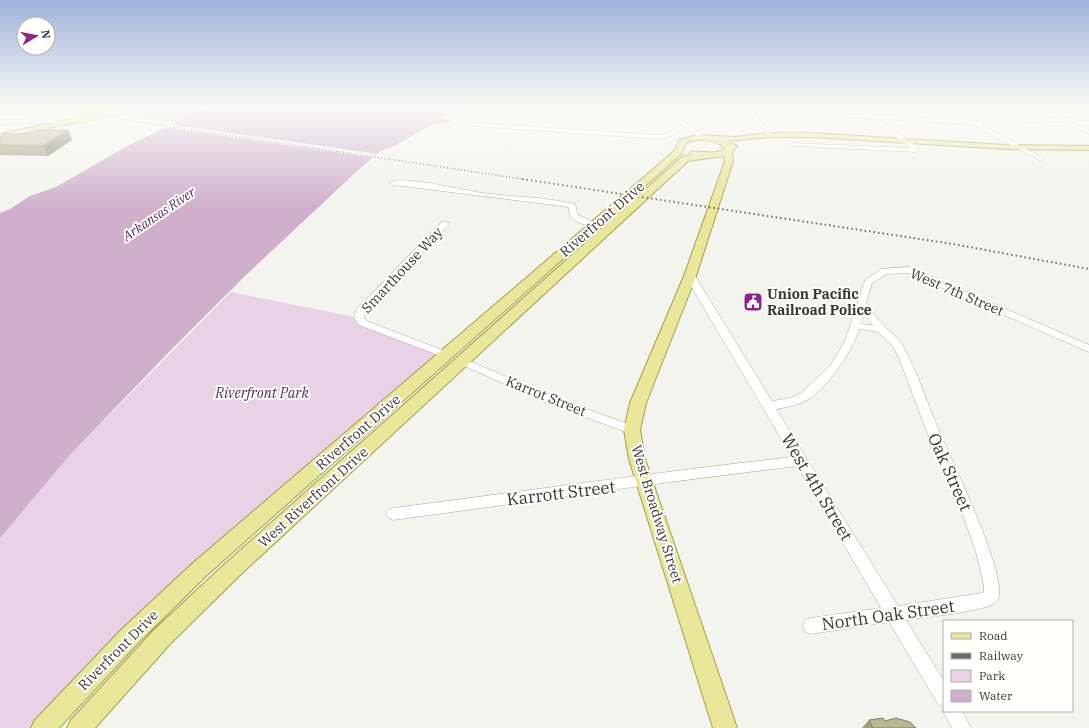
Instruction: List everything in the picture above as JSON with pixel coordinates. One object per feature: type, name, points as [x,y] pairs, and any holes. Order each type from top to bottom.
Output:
[{"type":"main road","points":[[692,141],[683,143],[686,151],[717,159],[728,167],[742,148],[759,141]]},
{"type":"main road","points":[[717,141],[725,143],[729,151]]},
{"type":"main road","name":"West Riverfront Drive","points":[[79,728],[127,673],[198,602],[454,358],[679,166],[685,159],[729,151],[734,145],[748,141]]},
{"type":"main road","points":[[874,141],[1020,148],[1089,148]]},
{"type":"main road","name":"Riverfront Drive","points":[[43,728],[86,681],[173,595],[454,358],[596,225],[679,151],[683,143]]},
{"type":"main road","name":"West Broadway Street","points":[[725,728],[637,459],[632,430],[638,403],[690,276],[728,167],[729,151]]},
{"type":"street","points":[[1007,141],[1041,159]]},
{"type":"street","points":[[794,144],[916,150],[907,142]]},
{"type":"street","points":[[394,183],[417,184],[484,195],[555,201],[572,206],[574,216],[582,221],[596,225]]},
{"type":"street","name":"Smarthouse Way","points":[[446,223],[360,312],[359,318],[363,323],[454,358]]},
{"type":"street","name":"West 7th Street","points":[[855,326],[868,282],[875,276],[888,270],[909,270],[1089,349]]},
{"type":"street","name":"West 4th Street","points":[[690,276],[943,696]]},
{"type":"street","name":"Oak Street","points":[[861,303],[881,329],[896,343],[904,358],[931,427],[971,518],[983,552],[992,586],[992,595],[986,600],[964,604]]},
{"type":"street","points":[[768,406],[799,399],[821,382],[834,368],[843,354],[855,326],[881,329]]},
{"type":"street","name":"Karrot Street","points":[[454,358],[548,398],[632,430]]},
{"type":"street","name":"Karrott Street","points":[[393,514],[669,476],[801,461]]},
{"type":"street","name":"North Oak Street","points":[[811,626],[964,604]]},
{"type":"street","points":[[953,712],[962,728]]},
{"type":"green space","name":"Riverfront Park","points":[[231,292],[359,318],[446,355],[200,569],[46,728],[0,728],[0,538],[69,456]]},
{"type":"water","name":"Arkansas River","points":[[137,141],[403,141],[380,151],[246,275],[167,354],[69,456],[0,538],[0,213],[10,209],[30,196],[56,187]]},
{"type":"pier","points":[[259,141],[288,141],[379,154],[375,158]]},
{"type":"building","points":[[0,141],[51,141],[43,146],[0,145]]},
{"type":"building","points":[[883,718],[885,721],[896,718],[910,722],[916,728],[873,728],[869,720]]},
{"type":"railway","points":[[267,141],[529,180]]},
{"type":"railway","points":[[522,179],[953,244],[1089,269]]},
{"type":"place","name":"Union Pacific Railroad Police","points":[[753,302]]}]
